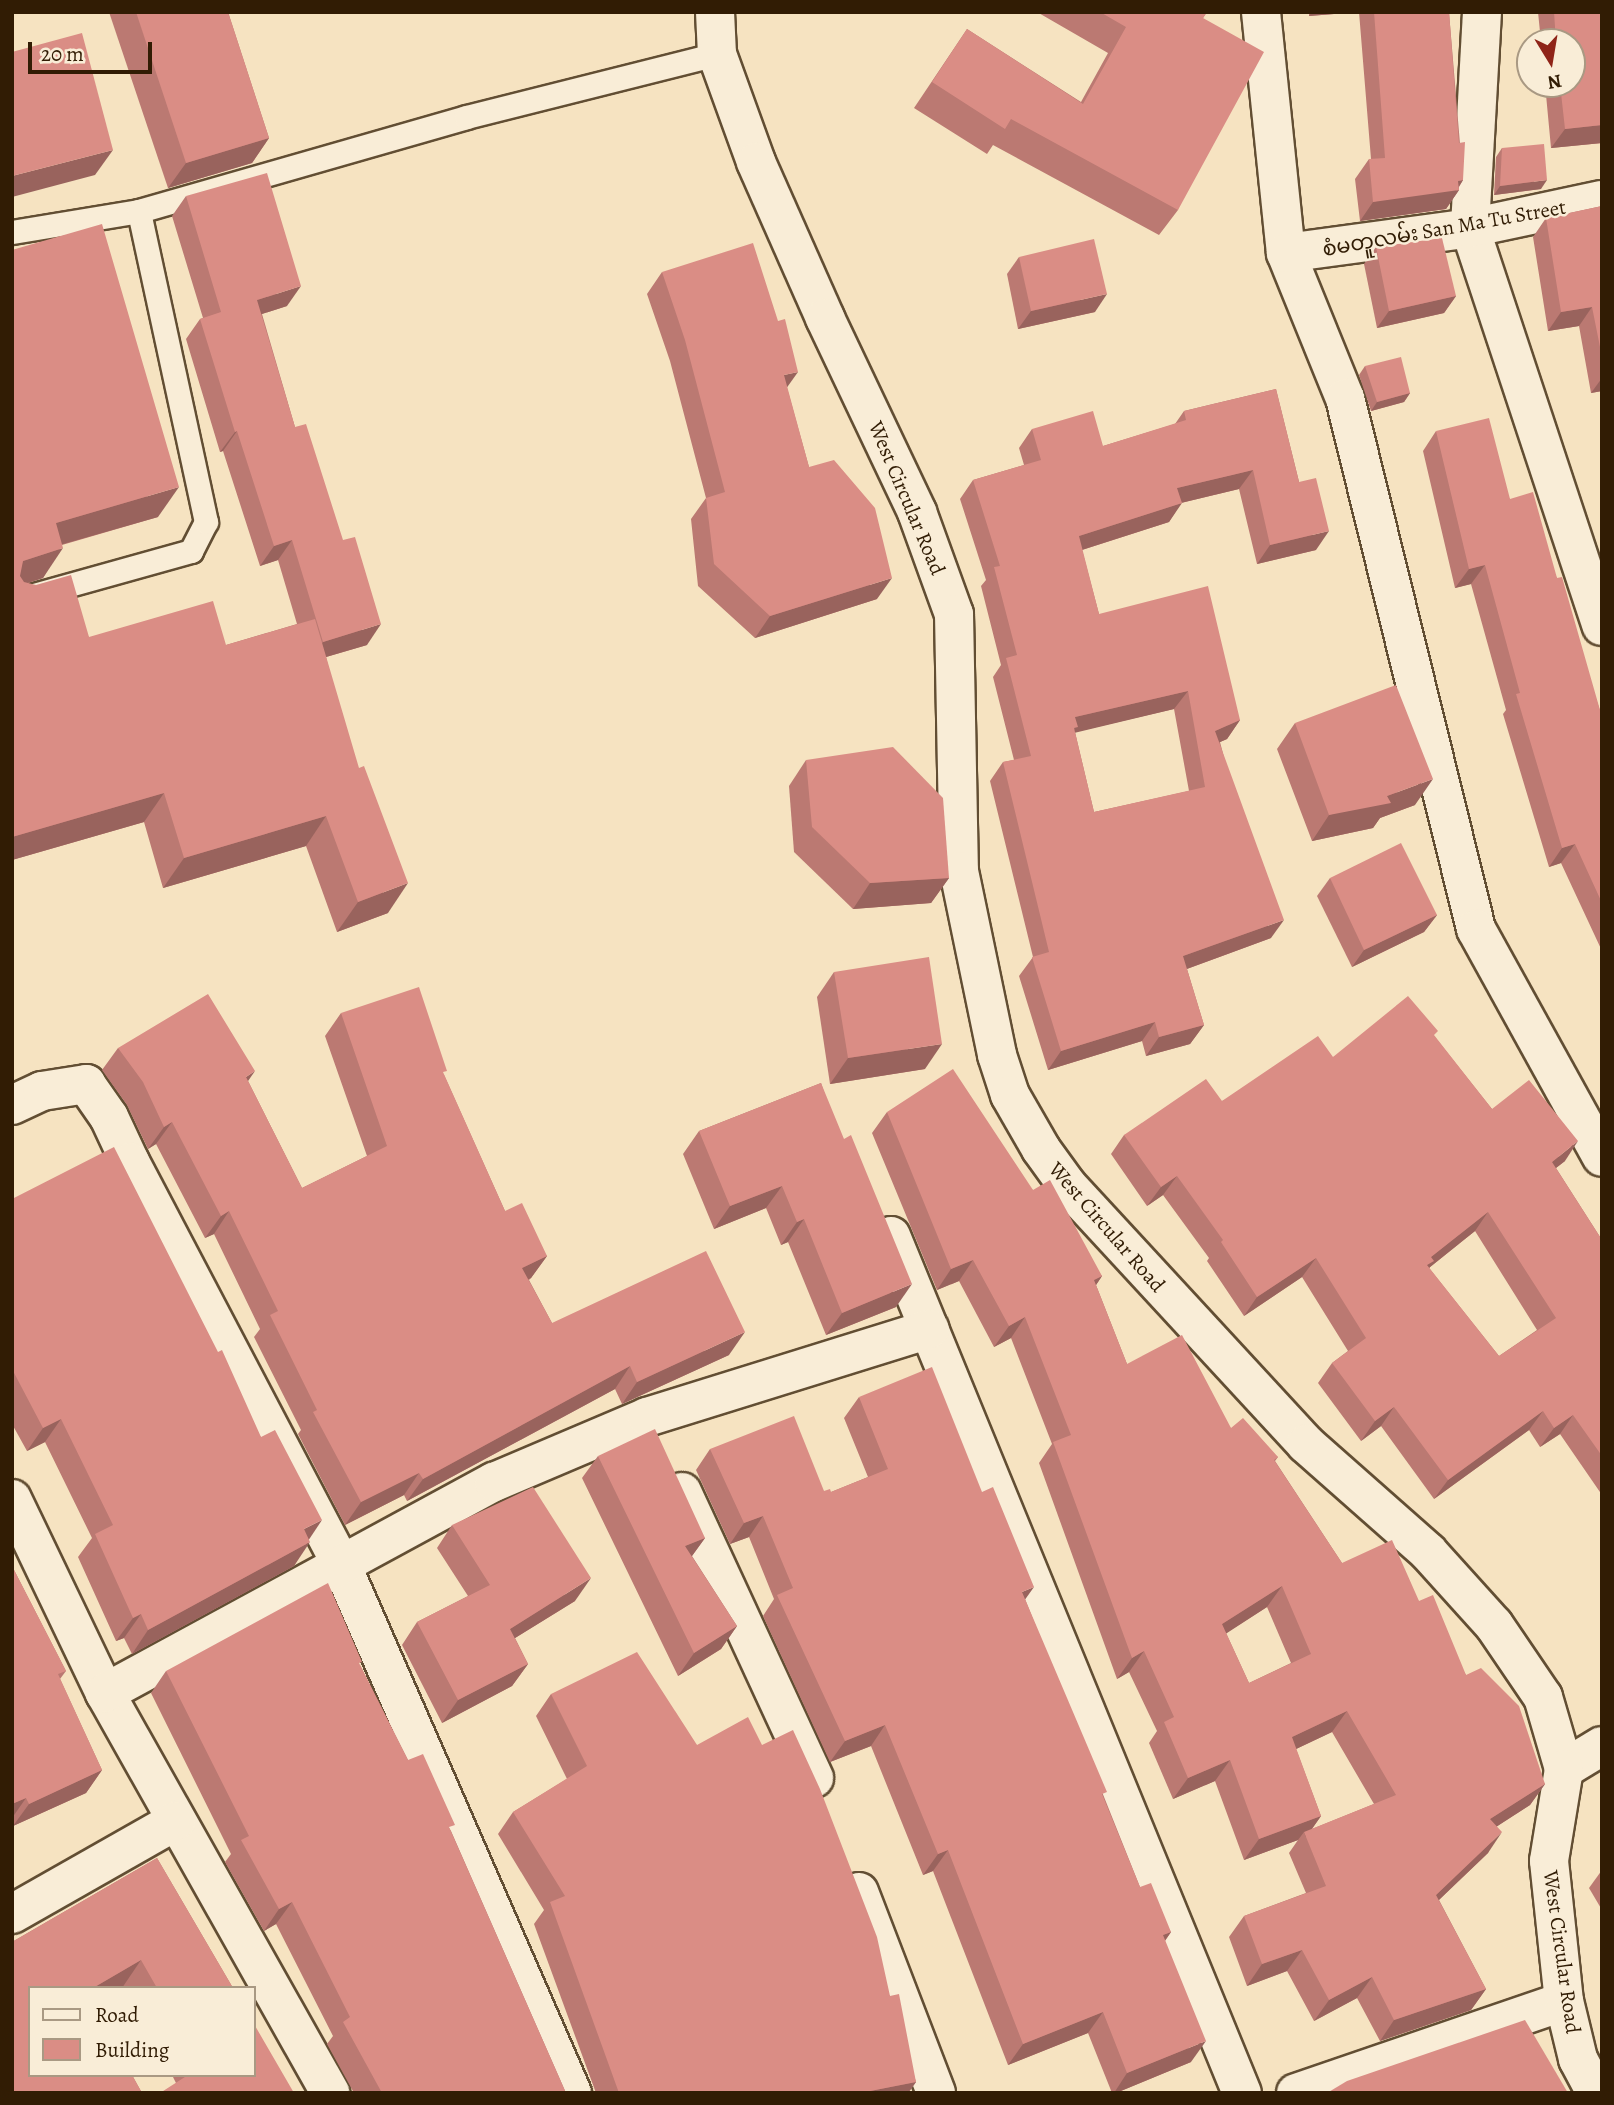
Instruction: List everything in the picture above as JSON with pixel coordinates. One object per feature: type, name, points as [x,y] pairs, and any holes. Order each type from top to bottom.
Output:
[{"type":"street","name":"West Circular Road","points":[[715,12],[718,54],[755,162],[917,512],[954,614],[959,870],[991,1029],[1010,1095],[1041,1149],[1067,1185],[1306,1444],[1429,1552],[1494,1625],[1543,1697],[1564,1769],[1549,1861],[1564,2001],[1578,2059],[1596,2093]]},
{"type":"street","points":[[1261,12],[1286,253],[1345,398],[1476,929],[1602,1157]]},
{"type":"street","points":[[1482,12],[1470,228],[1602,626]]},
{"type":"street","name":"စံမတူလမ်း San Ma Tu Street","points":[[1286,253],[1470,228],[1602,200]]},
{"type":"street","points":[[12,1105],[41,1091],[86,1084],[109,1117],[341,1564],[572,2093]]},
{"type":"street","points":[[879,1206],[1242,2093]]},
{"type":"street","points":[[105,1693],[494,1482],[647,1417],[930,1329]]},
{"type":"street","points":[[647,1417],[830,1815]]},
{"type":"street","points":[[12,1499],[105,1693],[330,2093]]},
{"type":"street","points":[[1564,1769],[1602,1746]]},
{"type":"street","points":[[12,1914],[176,1821]]},
{"type":"street","points":[[845,1853],[936,2093]]},
{"type":"street","points":[[1296,2093],[1564,2001]]},
{"type":"lane","points":[[12,232],[139,211],[466,117],[718,54]]},
{"type":"lane","points":[[12,601],[191,551],[206,522],[139,211]]},
{"type":"building","points":[[136,12],[228,12],[269,138],[186,163]]},
{"type":"building","points":[[1100,12],[1207,12],[1203,18],[1264,52],[1178,210],[1011,119],[1005,129],[932,82],[967,29],[1083,104],[1126,27]]},
{"type":"building","points":[[1374,12],[1449,12],[1459,143],[1465,142],[1463,180],[1458,181],[1459,190],[1373,202],[1369,159],[1385,158]]},
{"type":"building","points":[[1554,12],[1602,12],[1602,125],[1565,129],[1562,98],[1586,98],[1586,28],[1555,28]]},
{"type":"building","points":[[82,33],[113,150],[12,176],[12,52]]},
{"type":"building","points":[[1544,144],[1547,180],[1500,186],[1502,148]]},
{"type":"building","points":[[267,173],[301,286],[257,300],[295,427],[306,424],[343,540],[355,537],[381,624],[323,642],[292,540],[274,546],[200,319],[221,312],[186,196]]},
{"type":"building","points":[[1602,206],[1602,357],[1592,307],[1561,312],[1546,218]]},
{"type":"building","points":[[102,224],[179,487],[56,523],[63,548],[23,561],[20,576],[24,582],[36,585],[71,575],[89,637],[213,601],[226,645],[315,619],[359,768],[364,766],[408,883],[358,902],[326,816],[184,858],[164,793],[12,837],[12,250]]},
{"type":"building","points":[[1442,238],[1456,296],[1389,311],[1376,247]]},
{"type":"building","points":[[1094,239],[1107,294],[1031,311],[1019,257]]},
{"type":"building","points":[[753,243],[778,321],[785,319],[798,372],[784,375],[809,467],[834,460],[875,508],[892,578],[770,616],[714,564],[706,498],[725,492],[685,340],[662,272]]},
{"type":"building","points":[[1401,357],[1410,393],[1377,402],[1365,366]]},
{"type":"building","points":[[1276,389],[1299,482],[1316,478],[1329,531],[1270,545],[1253,470],[1177,488],[1182,503],[1079,536],[1099,614],[1208,586],[1240,720],[1215,731],[1284,920],[1183,956],[1204,1025],[1159,1037],[1155,1022],[1061,1051],[1032,957],[1049,952],[1003,762],[1031,756],[1006,658],[1017,655],[994,567],[1000,566],[973,480],[1041,460],[1032,429],[1093,411],[1103,446],[1186,420],[1184,411]],"holes":[[[1188,691],[1205,787],[1094,812],[1074,728],[1078,727],[1075,717]]]},
{"type":"building","points":[[1489,418],[1510,499],[1533,492],[1557,578],[1562,577],[1602,717],[1602,903],[1575,844],[1562,848],[1516,694],[1520,693],[1485,565],[1469,569],[1436,431]]},
{"type":"building","points":[[1396,685],[1433,779],[1387,796],[1391,803],[1329,815],[1295,723]]},
{"type":"building","points":[[893,747],[943,798],[949,878],[870,883],[812,827],[806,760]]},
{"type":"building","points":[[1401,843],[1437,915],[1364,950],[1330,878]]},
{"type":"building","points":[[929,957],[942,1044],[848,1058],[834,972]]},
{"type":"building","points":[[419,987],[447,1071],[443,1072],[505,1211],[522,1203],[547,1256],[522,1268],[552,1323],[706,1251],[745,1332],[637,1382],[630,1366],[423,1479],[419,1473],[361,1502],[313,1412],[317,1410],[270,1315],[278,1311],[229,1211],[221,1216],[172,1122],[164,1127],[143,1082],[118,1048],[208,994],[255,1071],[246,1077],[302,1188],[387,1146],[341,1013]]},
{"type":"building","points":[[1408,996],[1438,1031],[1434,1035],[1492,1109],[1529,1080],[1578,1141],[1552,1162],[1602,1240],[1602,1456],[1573,1415],[1554,1428],[1543,1411],[1448,1480],[1394,1407],[1375,1421],[1332,1363],[1366,1338],[1316,1258],[1257,1297],[1221,1242],[1223,1240],[1177,1176],[1161,1187],[1124,1135],[1206,1079],[1222,1101],[1318,1036],[1333,1057]],"holes":[[[1488,1212],[1556,1318],[1499,1356],[1427,1265],[1434,1261],[1431,1257]]]},
{"type":"building","points":[[953,1069],[1033,1190],[1050,1180],[1102,1276],[1094,1280],[1127,1364],[1182,1335],[1231,1428],[1243,1418],[1278,1457],[1274,1460],[1342,1563],[1392,1540],[1419,1601],[1433,1595],[1466,1675],[1481,1668],[1519,1706],[1545,1784],[1490,1819],[1502,1832],[1436,1895],[1486,1989],[1394,2020],[1372,1977],[1329,2000],[1302,1950],[1262,1964],[1244,1916],[1326,1886],[1304,1832],[1396,1795],[1347,1711],[1292,1737],[1321,1816],[1259,1839],[1230,1760],[1188,1778],[1164,1722],[1174,1717],[1144,1651],[1132,1658],[1053,1442],[1071,1435],[1025,1317],[1009,1326],[973,1260],[951,1269],[887,1112]],"holes":[[[1282,1586],[1311,1654],[1249,1683],[1222,1624]]]},
{"type":"building","points":[[821,1083],[844,1139],[851,1135],[912,1284],[842,1313],[804,1219],[797,1222],[782,1186],[730,1206],[699,1131]]},
{"type":"building","points":[[114,1147],[218,1352],[222,1350],[261,1437],[275,1430],[322,1520],[304,1529],[310,1542],[148,1630],[141,1614],[133,1618],[95,1534],[113,1525],[61,1419],[43,1428],[12,1369],[12,1199]]},
{"type":"building","points":[[932,1367],[982,1492],[993,1487],[1034,1587],[1022,1592],[1107,1792],[1102,1794],[1140,1887],[1151,1883],[1171,1932],[1163,1935],[1206,2041],[1127,2073],[1103,2012],[1023,2044],[948,1850],[938,1854],[885,1725],[845,1741],[777,1595],[793,1588],[763,1516],[744,1523],[710,1449],[794,1416],[824,1491],[830,1489],[831,1492],[888,1469],[859,1397]]},
{"type":"building","points":[[655,1429],[705,1538],[685,1546],[737,1626],[694,1653],[598,1456]]},
{"type":"building","points":[[533,1487],[591,1578],[510,1629],[528,1664],[458,1700],[417,1622],[490,1585],[452,1525]]},
{"type":"building","points":[[12,1566],[66,1671],[58,1674],[102,1770],[29,1804],[26,1798],[12,1804]]},
{"type":"building","points":[[328,1583],[362,1662],[359,1663],[408,1760],[423,1754],[455,1825],[449,1827],[566,2093],[382,2093],[343,2022],[350,2017],[292,1902],[279,1909],[241,1840],[249,1836],[166,1671]]},
{"type":"building","points":[[637,1652],[697,1745],[748,1717],[762,1745],[793,1730],[820,1789],[877,1937],[890,1996],[899,1994],[916,2082],[860,2093],[619,2093],[550,1902],[565,1896],[513,1812],[587,1766],[551,1694]]},
{"type":"building","points":[[157,1858],[232,1986],[156,1986],[141,1960],[96,1986],[28,1986],[28,2077],[133,2077],[142,2093],[12,2093],[12,1942]]},
{"type":"building","points":[[1525,2020],[1568,2093],[1327,2093],[1347,2081]]},
{"type":"building","points":[[256,2027],[294,2093],[160,2093],[185,2077],[256,2077]]}]
